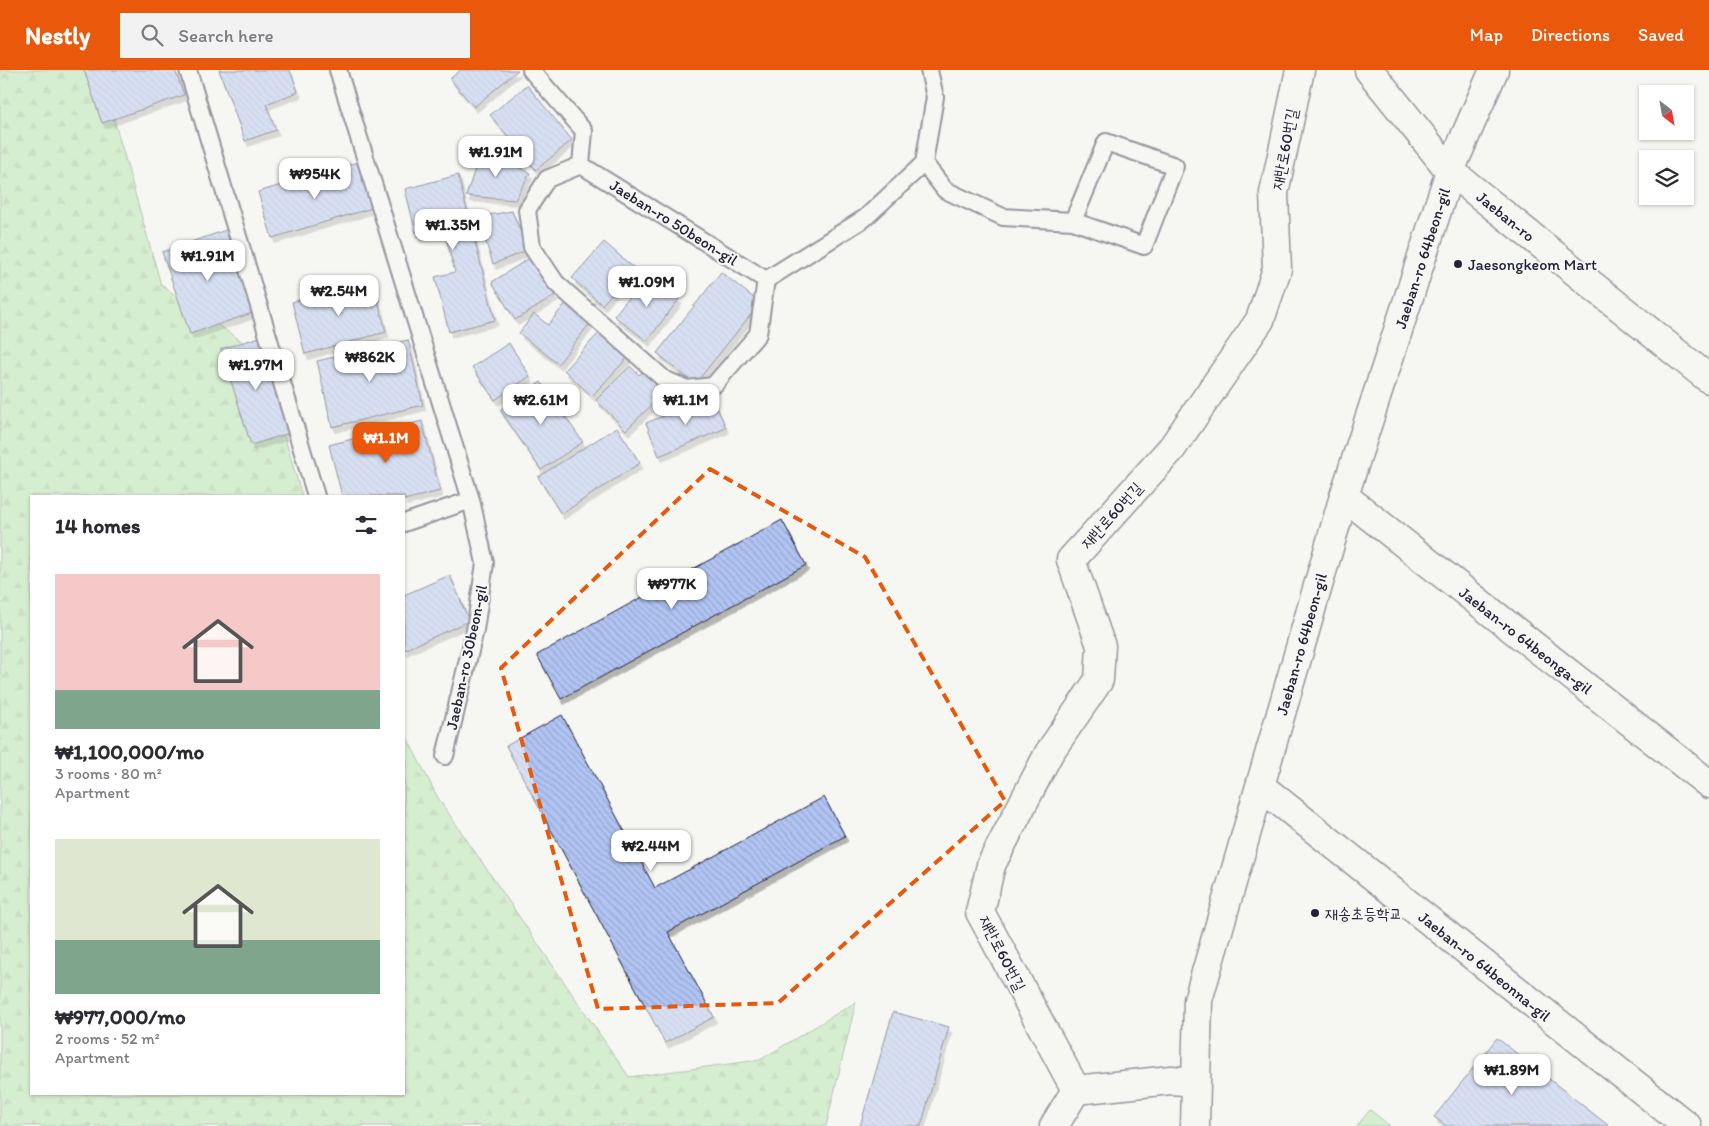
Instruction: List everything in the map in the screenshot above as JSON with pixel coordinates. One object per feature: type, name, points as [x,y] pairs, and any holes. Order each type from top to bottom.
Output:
[{"type":"street","name":"재반로60번길","points":[[1076,1090],[980,912],[991,865],[1049,753],[1099,680],[1101,646],[1071,560],[1172,448],[1260,320],[1277,269],[1274,193],[1300,70]]},
{"type":"street","name":"Jaeban-ro","points":[[1370,70],[1450,171],[1709,379]]},
{"type":"street","name":"Jaeban-ro 64beon-gil","points":[[1195,1126],[1198,1000],[1344,496],[1450,171],[1494,70]]},
{"type":"street","name":"Jaeban-ro 64beonga-gil","points":[[1344,496],[1709,784]]},
{"type":"street","name":"Jaeban-ro 64beonna-gil","points":[[1260,786],[1687,1126]]},
{"type":"street","points":[[1054,1126],[1076,1090],[1171,1080],[1196,1082]]},
{"type":"lane","points":[[188,70],[316,495]]},
{"type":"lane","name":"Jaeban-ro 30beon-gil","points":[[338,70],[471,500],[485,564],[476,630],[445,756]]},
{"type":"lane","points":[[531,70],[584,131],[581,165],[547,179],[526,210],[532,247],[556,284],[664,378],[687,389],[713,386],[758,334],[766,280],[865,218],[924,163],[935,97],[929,70]]},
{"type":"lane","points":[[924,163],[945,190],[1003,217],[1073,221],[1144,246],[1174,166],[1106,142],[1073,221]]},
{"type":"lane","name":"Jaeban-ro 50beon-gil","points":[[581,165],[766,280]]},
{"type":"lane","points":[[405,523],[471,500]]},
{"type":"highlighted area","points":[[710,469],[865,557],[1005,801],[778,1003],[598,1009],[501,668]]},
{"type":"green space","points":[[0,70],[100,70],[161,285],[260,354],[302,495],[30,495],[30,1095],[405,1095],[405,734],[438,798],[629,1077],[760,1060],[856,1002],[826,1126],[0,1126]]},
{"type":"green space","points":[[1370,1110],[1390,1126],[1357,1126]]},
{"type":"building","points":[[84,70],[175,70],[184,95],[102,123]]},
{"type":"building","points":[[219,70],[290,70],[298,92],[266,104],[276,130],[245,141]]},
{"type":"building","points":[[460,70],[518,70],[474,107],[450,79]]},
{"type":"building","points":[[527,85],[572,140],[536,170],[490,115]]},
{"type":"building","points":[[482,148],[530,173],[515,200],[466,196]]},
{"type":"building","points":[[358,162],[372,208],[272,238],[258,192]]},
{"type":"building","points":[[458,175],[495,320],[449,332],[435,277],[455,272],[444,230],[417,237],[405,189]]},
{"type":"building","points":[[512,211],[528,250],[493,264],[478,217]]},
{"type":"building","points":[[226,230],[255,312],[190,334],[162,252]]},
{"type":"building","points":[[604,242],[634,268],[602,305],[572,278]]},
{"type":"building","points":[[531,257],[555,296],[515,320],[492,282]]},
{"type":"building","points":[[721,272],[760,303],[695,384],[657,353]]},
{"type":"building","points":[[646,275],[679,299],[647,341],[614,316]]},
{"type":"building","points":[[373,281],[386,332],[305,354],[292,302]]},
{"type":"building","points":[[566,303],[591,322],[558,364],[519,333],[534,314],[548,325]]},
{"type":"building","points":[[601,331],[629,356],[592,396],[564,370]]},
{"type":"building","points":[[260,337],[290,433],[251,445],[221,349]]},
{"type":"building","points":[[408,340],[423,405],[332,427],[317,361]]},
{"type":"building","points":[[509,343],[530,376],[495,400],[472,367]]},
{"type":"building","points":[[630,366],[639,375],[645,369],[666,391],[626,430],[596,400]]},
{"type":"building","points":[[541,382],[583,442],[541,470],[500,410]]},
{"type":"building","points":[[712,396],[726,428],[659,456],[646,423]]},
{"type":"building","points":[[422,421],[440,491],[405,500],[405,495],[342,495],[329,445]]},
{"type":"building","points":[[617,427],[640,463],[561,514],[538,477]]},
{"type":"building","points":[[782,520],[806,565],[561,699],[537,655]]},
{"type":"building","points":[[450,575],[469,621],[405,650],[405,595]]},
{"type":"building","points":[[562,715],[655,888],[824,797],[845,836],[668,932],[714,1017],[665,1043],[506,746]]},
{"type":"building","points":[[893,1012],[949,1027],[921,1126],[860,1126]]},
{"type":"building","points":[[1497,1038],[1609,1126],[1446,1126],[1434,1117]]},
{"type":"place","name":"Jaesongkeom Mart","points":[[1458,264]]},
{"type":"place","name":"재송초등학교","points":[[1315,913]]}]
